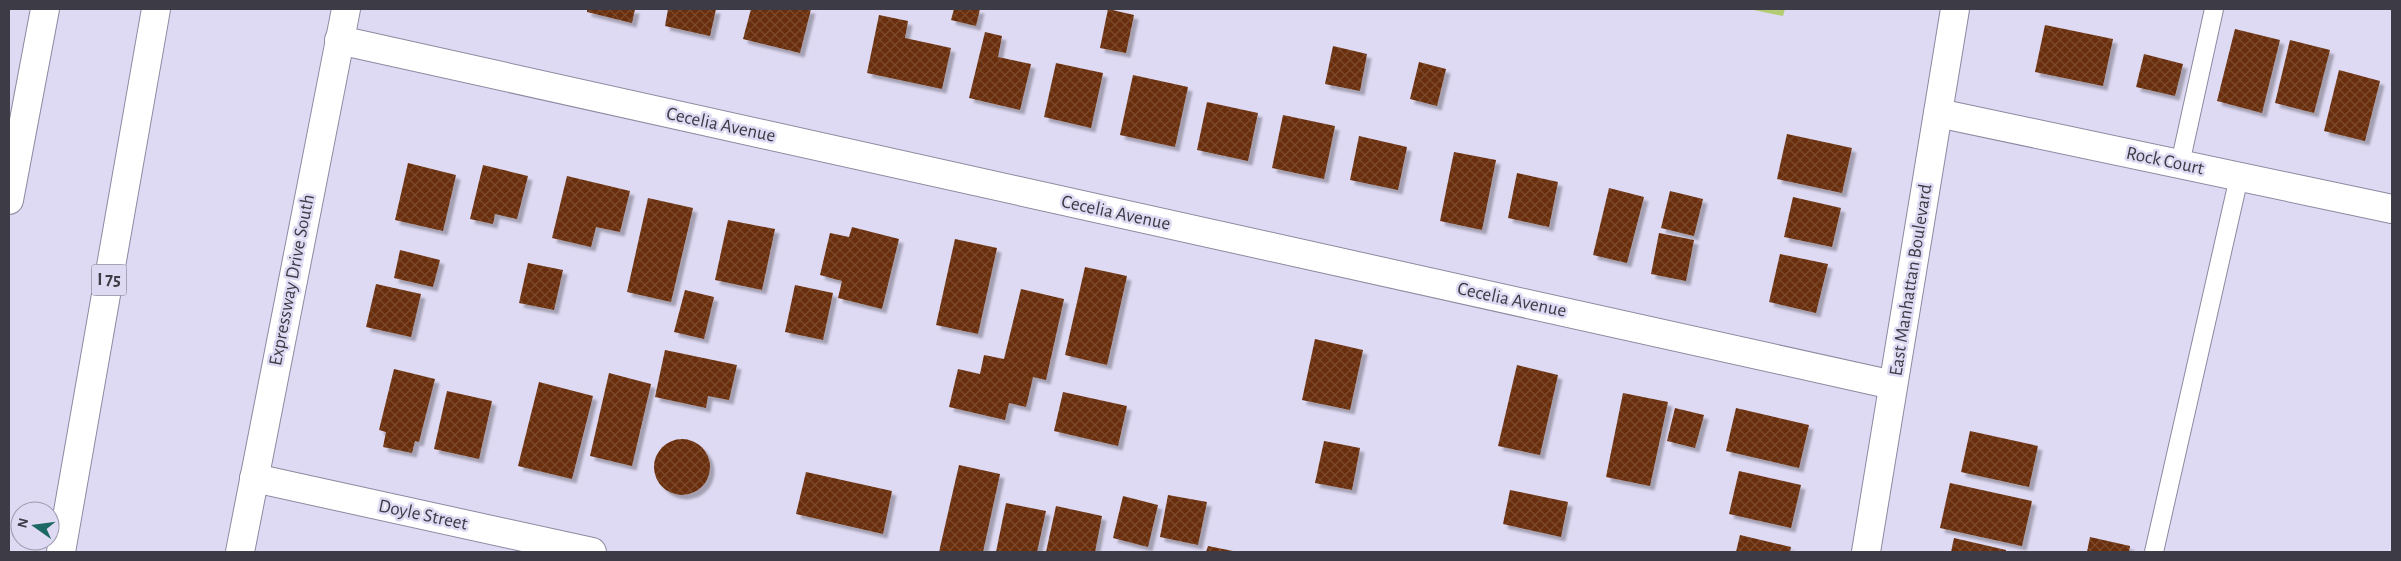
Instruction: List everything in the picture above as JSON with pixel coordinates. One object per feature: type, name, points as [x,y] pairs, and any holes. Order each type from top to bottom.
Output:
[{"type":"main road","points":[[9,200],[45,9]]},
{"type":"main road","name":"I 75","points":[[61,552],[156,9]]},
{"type":"main road","name":"Expressway Drive South","points":[[240,552],[346,9]]},
{"type":"main road","name":"East Manhattan Boulevard","points":[[1866,552],[1955,9]]},
{"type":"main road","name":"Cecelia Avenue","points":[[339,40],[1893,385]]},
{"type":"main road","name":"Rock Court","points":[[1938,113],[2392,209]]},
{"type":"main road","name":"Doyle Street","points":[[254,478],[592,552]]},
{"type":"lane","points":[[2180,164],[2214,9]]},
{"type":"lane","points":[[2154,552],[2239,177]]},
{"type":"green space","points":[[1749,9],[1785,9],[1783,16]]},
{"type":"building","points":[[587,9],[635,9],[632,23],[587,12]]},
{"type":"building","points":[[668,9],[716,9],[710,36],[665,26]]},
{"type":"building","points":[[751,9],[811,9],[800,53],[743,39]]},
{"type":"building","points":[[954,9],[980,9],[976,26],[951,20]]},
{"type":"building","points":[[1108,9],[1134,15],[1126,53],[1100,48]]},
{"type":"building","points":[[879,15],[908,21],[905,38],[951,48],[942,89],[867,73]]},
{"type":"building","points":[[2045,25],[2113,39],[2103,86],[2035,72]]},
{"type":"building","points":[[2235,29],[2280,40],[2262,113],[2217,101]]},
{"type":"building","points":[[985,32],[1002,36],[998,57],[1031,64],[1020,110],[969,98]]},
{"type":"building","points":[[2290,40],[2330,50],[2314,113],[2275,103]]},
{"type":"building","points":[[1333,46],[1367,54],[1360,91],[1325,84]]},
{"type":"building","points":[[2144,54],[2183,64],[2175,96],[2136,87]]},
{"type":"building","points":[[1419,62],[1446,69],[1437,106],[1410,99]]},
{"type":"building","points":[[1056,63],[1103,73],[1091,128],[1044,117]]},
{"type":"building","points":[[2339,70],[2380,81],[2365,141],[2324,131]]},
{"type":"building","points":[[1133,75],[1188,87],[1175,147],[1120,135]]},
{"type":"building","points":[[1207,102],[1258,113],[1248,161],[1197,150]]},
{"type":"building","points":[[1283,115],[1335,126],[1324,179],[1272,168]]},
{"type":"building","points":[[1787,134],[1852,148],[1842,193],[1777,179]]},
{"type":"building","points":[[1359,136],[1407,147],[1398,190],[1350,180]]},
{"type":"building","points":[[1454,152],[1496,160],[1482,230],[1440,221]]},
{"type":"building","points":[[408,163],[456,175],[443,231],[395,220]]},
{"type":"building","points":[[483,165],[528,176],[517,219],[495,214],[493,224],[470,219]]},
{"type":"building","points":[[1517,173],[1558,182],[1549,227],[1508,218]]},
{"type":"building","points":[[567,176],[630,191],[620,232],[596,227],[591,247],[552,238]]},
{"type":"building","points":[[1609,188],[1644,197],[1627,263],[1593,255]]},
{"type":"building","points":[[1670,191],[1703,199],[1694,236],[1661,228]]},
{"type":"building","points":[[1793,197],[1841,208],[1832,247],[1784,237]]},
{"type":"building","points":[[648,198],[693,208],[671,302],[627,292]]},
{"type":"building","points":[[728,220],[775,229],[762,290],[715,280]]},
{"type":"building","points":[[852,227],[899,239],[882,309],[838,298],[842,281],[820,275],[830,233],[849,237]]},
{"type":"building","points":[[1659,233],[1694,240],[1686,281],[1651,274]]},
{"type":"building","points":[[955,239],[997,248],[978,334],[936,325]]},
{"type":"building","points":[[400,250],[440,260],[433,287],[394,278]]},
{"type":"building","points":[[1780,254],[1828,264],[1816,313],[1769,302]]},
{"type":"building","points":[[528,263],[563,270],[554,310],[519,303]]},
{"type":"building","points":[[1085,267],[1127,276],[1107,365],[1065,355]]},
{"type":"building","points":[[376,284],[421,294],[411,337],[366,327]]},
{"type":"building","points":[[795,285],[833,293],[823,340],[785,332]]},
{"type":"building","points":[[1021,289],[1064,299],[1046,380],[1033,377],[1026,407],[1009,403],[1005,420],[949,407],[958,369],[980,374],[984,355],[1004,359]]},
{"type":"building","points":[[685,290],[714,297],[704,339],[674,332]]},
{"type":"building","points":[[1315,339],[1363,350],[1350,410],[1302,400]]},
{"type":"building","points":[[665,350],[737,365],[729,400],[708,396],[706,408],[655,397]]},
{"type":"building","points":[[1517,365],[1558,375],[1540,455],[1498,446]]},
{"type":"building","points":[[394,369],[435,379],[419,442],[415,441],[412,453],[383,447],[386,432],[379,430]]},
{"type":"building","points":[[609,373],[651,384],[632,466],[590,456]]},
{"type":"building","points":[[539,382],[593,396],[572,479],[518,466]]},
{"type":"building","points":[[447,391],[492,401],[479,459],[434,449]]},
{"type":"building","points":[[1063,392],[1127,406],[1118,446],[1054,431]]},
{"type":"building","points":[[1623,393],[1668,402],[1650,486],[1606,477]]},
{"type":"building","points":[[1675,408],[1704,415],[1695,448],[1667,441]]},
{"type":"building","points":[[1736,408],[1809,425],[1799,468],[1726,451]]},
{"type":"building","points":[[1970,431],[2038,446],[2029,487],[1961,472]]},
{"type":"building","points":[[677,439],[687,439],[702,447],[708,456],[710,467],[708,478],[702,487],[687,495],[677,495],[666,490],[659,483],[654,472],[654,462],[659,451],[666,444]]},
{"type":"building","points":[[1324,441],[1360,448],[1352,490],[1315,483]]},
{"type":"building","points":[[959,465],[1000,474],[983,552],[939,552]]},
{"type":"building","points":[[1739,471],[1801,485],[1791,528],[1729,514]]},
{"type":"building","points":[[806,472],[892,491],[883,534],[796,514]]},
{"type":"building","points":[[1950,483],[2032,501],[2022,546],[1940,528]]},
{"type":"building","points":[[1510,490],[1568,502],[1561,537],[1503,524]]},
{"type":"building","points":[[1168,495],[1207,502],[1198,545],[1160,537]]},
{"type":"building","points":[[1123,496],[1158,505],[1148,547],[1113,538]]},
{"type":"building","points":[[1006,503],[1046,511],[1037,552],[996,552]]},
{"type":"building","points":[[1056,506],[1102,516],[1095,552],[1046,552]]},
{"type":"building","points":[[1740,535],[1791,547],[1790,552],[1736,552]]},
{"type":"building","points":[[2090,537],[2130,546],[2129,552],[2087,552]]},
{"type":"building","points":[[1954,538],[2006,550],[2006,552],[1951,552]]},
{"type":"building","points":[[1208,546],[1233,551],[1233,552],[1206,552]]}]
